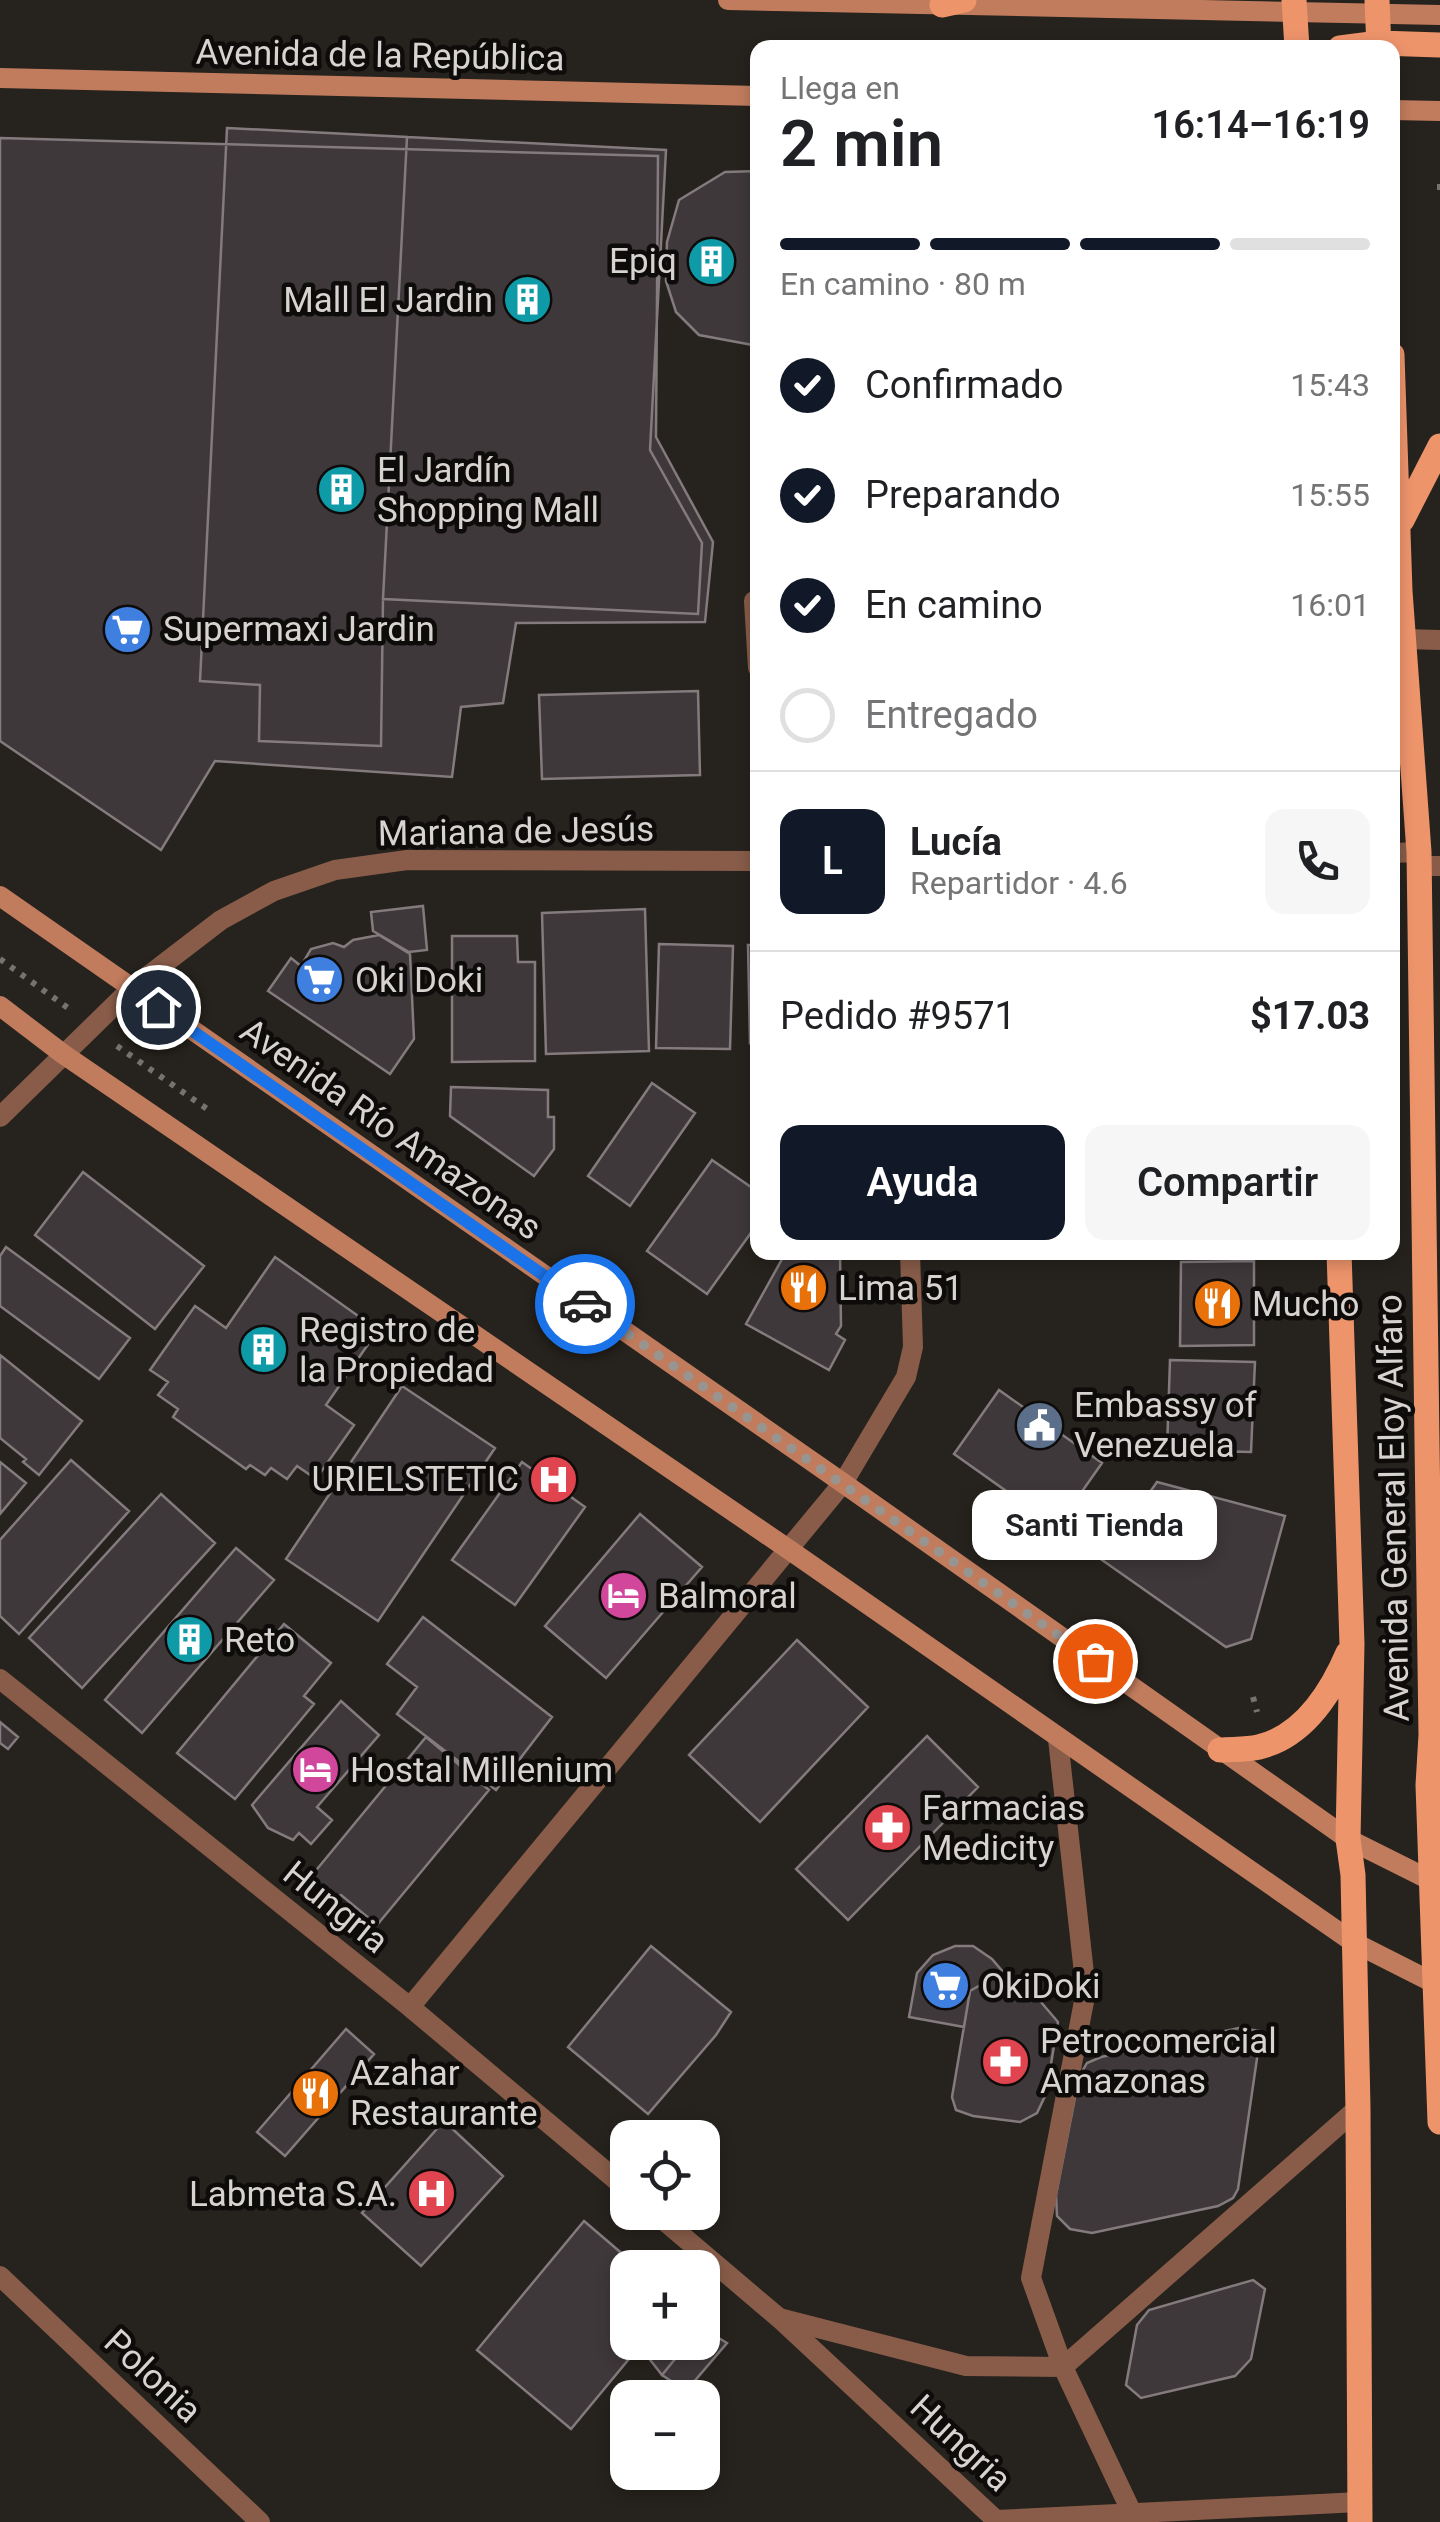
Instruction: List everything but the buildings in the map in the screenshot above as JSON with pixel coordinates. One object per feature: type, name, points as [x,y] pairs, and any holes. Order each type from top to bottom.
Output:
[{"type":"main road","points":[[728,0],[1378,7],[1440,15]]},
{"type":"main road","points":[[1295,6],[1297,40]]},
{"type":"main road","points":[[1378,7],[1379,40]]},
{"type":"main road","points":[[1400,46],[1440,46]]},
{"type":"main road","name":"Avenida de la República","points":[[0,78],[750,96]]},
{"type":"main road","points":[[1400,110],[1440,111]]},
{"type":"main road","points":[[1400,524],[1440,446]]},
{"type":"main road","name":"Avenida General Eloy Alfaro","points":[[1400,524],[1403,639],[1426,861],[1436,1747],[1428,1785],[1435,1882],[1440,2122]]},
{"type":"main road","name":"Avenida Río Amazonas","points":[[0,896],[1348,1840],[1435,1882]]},
{"type":"main road","points":[[0,1006],[63,1054],[1353,1942],[1437,1985]]},
{"type":"main road","name":"Avenida General Eloy Alfaro","points":[[1340,1260],[1352,1644],[1348,1840],[1353,1875],[1358,2108],[1359,2512]]},
{"type":"main road","points":[[1220,1750],[1259,1747],[1285,1737],[1326,1698],[1352,1644]]},
{"type":"street","points":[[1403,639],[1440,640]]},
{"type":"street","points":[[1400,855],[1426,861]]},
{"type":"street","name":"Mariana de Jesús","points":[[0,1117],[131,989],[221,920],[274,891],[335,870],[407,860],[750,861]]},
{"type":"street","points":[[410,2007],[844,1484],[906,1378],[913,1347],[910,1260]]},
{"type":"street","name":"Hungria","points":[[0,1679],[410,2007],[610,2175]]},
{"type":"street","points":[[1058,1739],[1086,1991],[1031,2278],[1063,2367],[1132,2513]]},
{"type":"street","points":[[779,2318],[966,2366],[1063,2367],[1358,2108]]},
{"type":"street","name":"Hungria","points":[[675,2230],[779,2318],[995,2521],[1132,2513],[1359,2512]]},
{"type":"street","name":"Polonia","points":[[0,2276],[260,2522]]},
{"type":"path","points":[[1253,1697],[1258,1713]]},
{"type":"way so far","points":[[585,1304],[1095,1661]]},
{"type":"place","name":"Epiq","points":[[712,261]]},
{"type":"place","name":"Mall El Jardin","points":[[528,300]]},
{"type":"place","name":"El Jardín Shopping Mall","points":[[342,490]]},
{"type":"place","name":"Supermaxi Jardin","points":[[128,629]]},
{"type":"place","name":"Oki Doki","points":[[320,980]]},
{"type":"place","name":"Lima 51","points":[[803,1288]]},
{"type":"place","name":"Mucho","points":[[1217,1304]]},
{"type":"place","name":"Registro de la Propiedad","points":[[264,1350]]},
{"type":"place","name":"Embassy of Venezuela","points":[[1039,1425]]},
{"type":"place","name":"URIELSTETIC","points":[[554,1479]]},
{"type":"place","name":"Balmoral","points":[[623,1596]]},
{"type":"place","name":"Reto","points":[[189,1640]]},
{"type":"place","name":"Santi Tienda","points":[[1095,1661]]},
{"type":"place","name":"Hostal Millenium","points":[[315,1770]]},
{"type":"place","name":"Farmacias Medicity","points":[[887,1828]]},
{"type":"place","name":"OkiDoki","points":[[946,1986]]},
{"type":"place","name":"Petrocomercial Amazonas","points":[[1005,2061]]},
{"type":"place","name":"Azahar Restaurante","points":[[315,2093]]},
{"type":"place","name":"Labmeta S.A.","points":[[432,2194]]},
{"type":"route","points":[[158,1007],[585,1304]]}]
